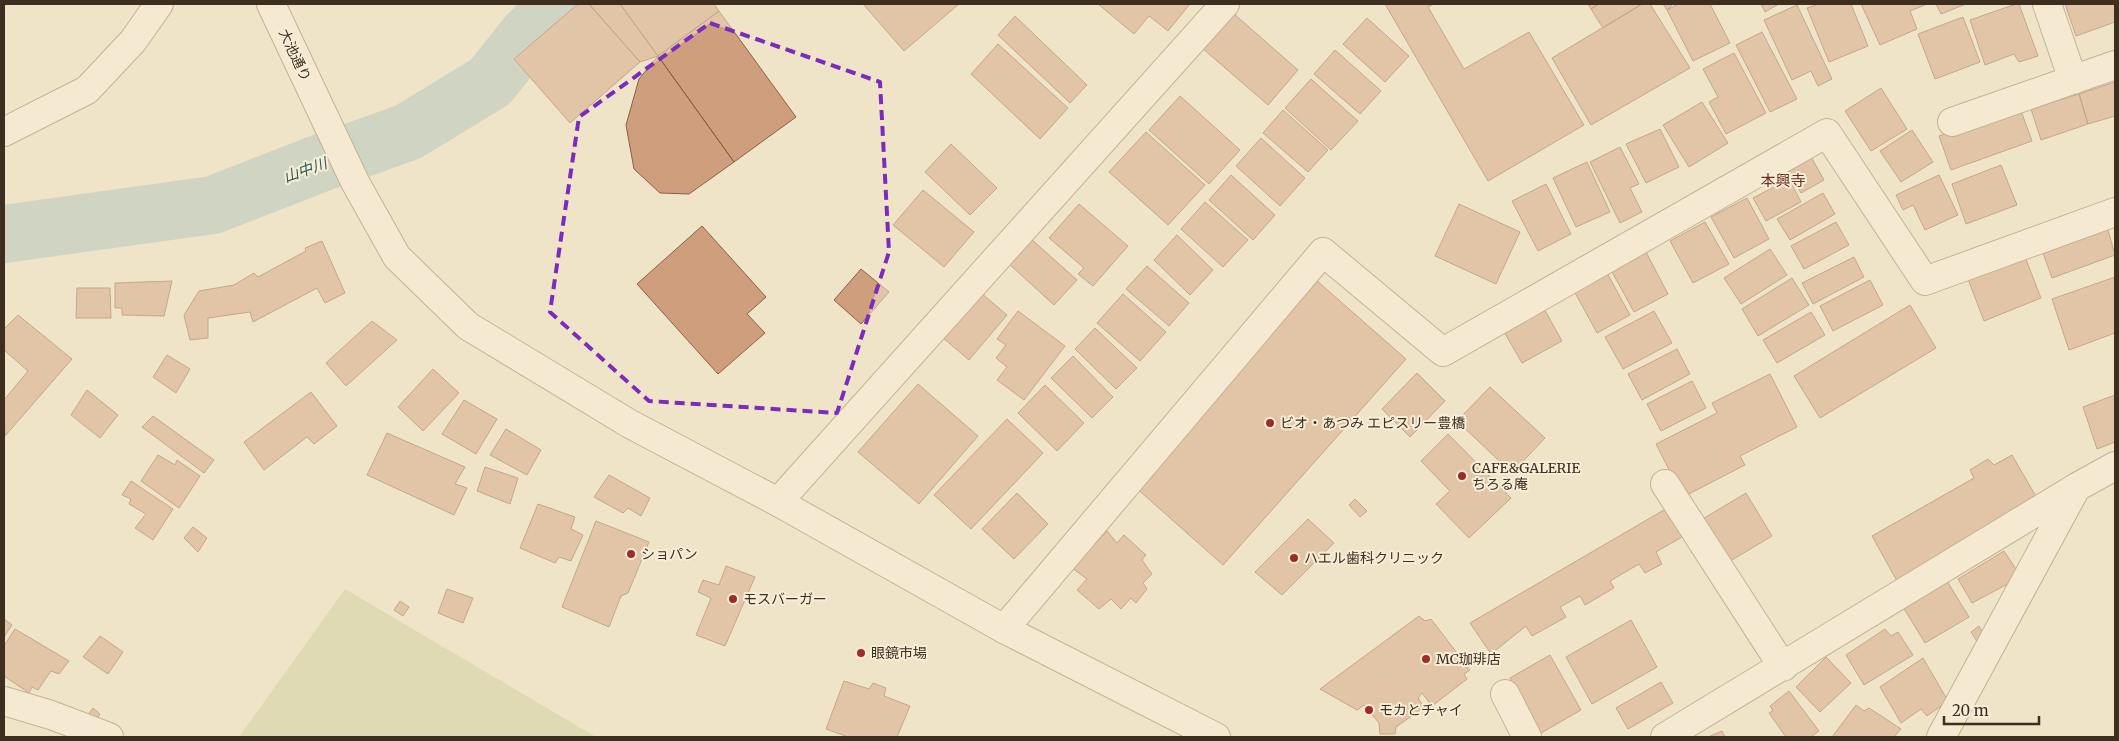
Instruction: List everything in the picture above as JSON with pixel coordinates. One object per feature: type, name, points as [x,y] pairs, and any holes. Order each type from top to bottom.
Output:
[{"type":"street","points":[[4,132],[87,90],[133,41],[159,4]]},
{"type":"street","name":"大池通り","points":[[271,4],[355,182],[397,257],[468,326],[630,424],[778,502],[1004,629],[1216,737]]},
{"type":"street","points":[[778,502],[1225,4]]},
{"type":"street","points":[[2047,4],[2073,80]]},
{"type":"street","points":[[1952,122],[2115,65]]},
{"type":"street","points":[[1004,629],[1323,252],[1444,352],[1827,133],[1924,281],[2115,212]]},
{"type":"street","points":[[1665,737],[2077,487],[2115,466]]},
{"type":"street","points":[[1665,484],[1783,667]]},
{"type":"street","points":[[1941,737],[2077,487]]},
{"type":"street","points":[[1505,694],[1527,737]]},
{"type":"street","points":[[4,701],[51,715],[109,737]]},
{"type":"highlighted area","points":[[710,23],[880,82],[889,252],[837,413],[649,401],[550,312],[579,117]]},
{"type":"green space","points":[[345,589],[596,737],[239,737]]},
{"type":"building","points":[[578,4],[589,4],[640,62],[570,123],[514,59]]},
{"type":"building","points":[[589,4],[620,4],[658,56],[640,62]]},
{"type":"building","points":[[620,4],[714,4],[719,11],[658,56]]},
{"type":"building","points":[[863,4],[959,4],[904,51]]},
{"type":"building","points":[[1098,4],[1190,4],[1168,31],[1149,16],[1134,34]]},
{"type":"building","points":[[1385,4],[1434,4],[1428,7],[1464,69],[1529,32],[1584,125],[1488,181]]},
{"type":"building","points":[[1588,4],[1599,4],[1591,9]]},
{"type":"building","points":[[1599,4],[1642,4],[1603,28],[1591,9]]},
{"type":"building","points":[[1642,4],[1650,4],[1690,68],[1591,125],[1552,58]]},
{"type":"building","points":[[1663,4],[1673,4],[1667,10]]},
{"type":"building","points":[[1678,4],[1710,4],[1730,43],[1693,61],[1667,10]]},
{"type":"building","points":[[1761,4],[1779,4],[1765,12]]},
{"type":"building","points":[[1819,4],[1851,4],[1868,46],[1829,62],[1807,8]]},
{"type":"building","points":[[1861,4],[1925,5],[1910,11],[1917,29],[1880,45]]},
{"type":"building","points":[[1936,4],[1966,4],[1941,14]]},
{"type":"building","points":[[2019,4],[2038,56],[2019,62],[2014,54],[1985,65],[1970,20]]},
{"type":"building","points":[[2065,4],[2115,4],[2115,22],[2076,36]]},
{"type":"building","points":[[1797,5],[1832,79],[1818,86],[1811,71],[1792,80],[1764,20]]},
{"type":"building","points":[[719,11],[796,117],[734,162],[658,56]]},
{"type":"building","points":[[1233,13],[1298,70],[1268,105],[1202,48]]},
{"type":"building","points":[[1015,16],[1087,85],[1070,103],[998,35]]},
{"type":"building","points":[[1963,17],[1980,62],[1935,79],[1918,34]]},
{"type":"building","points":[[1367,18],[1409,56],[1385,82],[1343,44]]},
{"type":"building","points":[[1762,32],[1797,99],[1770,112],[1736,45]]},
{"type":"building","points":[[998,44],[1068,108],[1040,139],[971,74]]},
{"type":"building","points":[[1335,50],[1381,91],[1360,114],[1314,74]]},
{"type":"building","points":[[1734,53],[1766,113],[1726,134],[1709,102],[1718,97],[1703,69]]},
{"type":"building","points":[[658,56],[734,162],[689,194],[660,193],[634,169],[626,125],[639,79]]},
{"type":"building","points":[[1311,79],[1358,121],[1331,150],[1285,108]]},
{"type":"building","points":[[2115,82],[2115,116],[2088,124],[2079,94]]},
{"type":"building","points":[[1881,88],[1907,129],[1871,151],[1845,111]]},
{"type":"building","points":[[2079,94],[2088,124],[2041,140],[2031,109]]},
{"type":"building","points":[[1180,96],[1240,150],[1209,184],[1149,130]]},
{"type":"building","points":[[1702,102],[1728,143],[1689,167],[1663,125]]},
{"type":"building","points":[[2020,108],[2032,141],[1951,170],[1939,136]]},
{"type":"building","points":[[1283,110],[1328,150],[1308,172],[1263,133]]},
{"type":"building","points":[[1660,129],[1679,167],[1646,183],[1626,144]]},
{"type":"building","points":[[1912,130],[1933,162],[1901,182],[1880,151]]},
{"type":"building","points":[[1146,132],[1205,185],[1168,225],[1109,172]]},
{"type":"building","points":[[1261,138],[1305,178],[1280,206],[1236,166]]},
{"type":"building","points":[[951,144],[997,188],[970,215],[925,172]]},
{"type":"building","points":[[1620,147],[1639,184],[1630,188],[1642,212],[1620,223],[1590,162]]},
{"type":"building","points":[[1809,153],[1824,180],[1801,193],[1786,166]]},
{"type":"building","points":[[1587,162],[1610,212],[1576,227],[1553,178]]},
{"type":"building","points":[[2001,165],[2017,205],[1966,224],[1952,184]]},
{"type":"building","points":[[1231,175],[1275,215],[1253,240],[1209,200]]},
{"type":"building","points":[[1939,175],[1958,215],[1925,230],[1913,205],[1903,210],[1896,195]]},
{"type":"building","points":[[1789,179],[1801,202],[1766,221],[1753,198]]},
{"type":"building","points":[[1546,184],[1571,234],[1538,251],[1512,201]]},
{"type":"building","points":[[923,190],[974,232],[944,267],[893,225]]},
{"type":"building","points":[[1823,193],[1835,214],[1790,240],[1777,219]]},
{"type":"building","points":[[1747,198],[1769,239],[1734,258],[1711,217]]},
{"type":"building","points":[[1205,202],[1248,240],[1223,267],[1181,229]]},
{"type":"building","points":[[1079,204],[1128,246],[1093,286],[1078,274],[1084,268],[1049,238]]},
{"type":"building","points":[[1459,204],[1520,232],[1496,284],[1435,256]]},
{"type":"building","points":[[1705,222],[1729,264],[1693,283],[1670,241]]},
{"type":"building","points":[[1836,222],[1849,245],[1804,269],[1791,246]]},
{"type":"building","points":[[702,226],[766,297],[747,314],[765,333],[718,374],[637,284]]},
{"type":"building","points":[[2108,230],[2115,255],[2052,278],[2043,253]]},
{"type":"building","points":[[1177,235],[1213,270],[1190,295],[1154,260]]},
{"type":"building","points":[[1030,238],[1077,280],[1054,305],[1008,263]]},
{"type":"building","points":[[322,241],[345,293],[325,303],[317,288],[253,322],[250,312],[208,318],[208,338],[190,340],[184,315],[199,291],[234,285],[254,273],[258,277],[306,251],[305,248]]},
{"type":"building","points":[[1770,249],[1787,275],[1741,304],[1724,278]]},
{"type":"building","points":[[1646,252],[1668,294],[1634,312],[1611,270]]},
{"type":"building","points":[[1854,257],[1864,277],[1813,304],[1802,283]]},
{"type":"building","points":[[2025,257],[2041,298],[1984,321],[1968,279]]},
{"type":"building","points":[[1147,266],[1189,303],[1169,326],[1126,289]]},
{"type":"building","points":[[861,269],[889,292],[861,324],[834,300]]},
{"type":"building","points":[[1606,271],[1630,315],[1597,333],[1573,289]]},
{"type":"building","points":[[2115,277],[2115,333],[2069,350],[2052,299]]},
{"type":"building","points":[[1792,278],[1809,305],[1758,336],[1742,309]]},
{"type":"building","name":"ビオ・あつみ エピスリー豊橋","points":[[1316,280],[1406,359],[1223,565],[1134,486]]},
{"type":"building","points":[[1870,280],[1883,305],[1833,331],[1820,306]]},
{"type":"building","points":[[172,281],[164,316],[122,315],[122,308],[115,308],[115,283]]},
{"type":"building","points":[[77,288],[110,288],[111,318],[76,318]]},
{"type":"building","points":[[980,292],[1007,315],[969,360],[942,337]]},
{"type":"building","points":[[1123,294],[1166,332],[1140,361],[1097,323]]},
{"type":"building","points":[[1910,305],[1936,348],[1820,418],[1794,376]]},
{"type":"building","points":[[1543,307],[1562,341],[1522,363],[1503,330]]},
{"type":"building","points":[[1018,311],[1065,346],[1024,400],[997,380],[1007,367],[996,358],[1006,345],[997,339]]},
{"type":"building","points":[[1654,311],[1672,343],[1623,369],[1605,337]]},
{"type":"building","points":[[1811,312],[1825,335],[1777,363],[1763,340]]},
{"type":"building","points":[[18,315],[72,359],[5,436],[4,400],[28,371],[4,350],[4,329]]},
{"type":"building","points":[[372,321],[397,340],[346,386],[326,363]]},
{"type":"building","points":[[1095,328],[1137,368],[1116,389],[1075,349]]},
{"type":"building","points":[[1677,349],[1690,374],[1642,400],[1628,374]]},
{"type":"building","points":[[167,355],[190,369],[176,393],[153,377]]},
{"type":"building","points":[[1073,356],[1113,397],[1092,418],[1051,378]]},
{"type":"building","points":[[433,369],[459,393],[423,431],[398,407]]},
{"type":"building","points":[[1417,373],[1445,401],[1410,437],[1382,409]]},
{"type":"building","points":[[1770,374],[1797,427],[1740,456],[1745,465],[1683,497],[1656,444],[1717,413],[1712,403]]},
{"type":"building","points":[[1692,381],[1706,408],[1661,431],[1647,404]]},
{"type":"building","points":[[918,384],[978,436],[919,504],[858,452]]},
{"type":"building","points":[[1045,385],[1084,423],[1057,451],[1018,413]]},
{"type":"building","points":[[1490,387],[1545,438],[1512,473],[1457,421]]},
{"type":"building","points":[[87,390],[118,415],[100,438],[71,415]]},
{"type":"building","points":[[311,392],[337,426],[314,444],[307,437],[264,470],[244,442]]},
{"type":"building","points":[[2115,395],[2115,442],[2097,449],[2083,407]]},
{"type":"building","points":[[464,400],[497,419],[476,454],[442,434]]},
{"type":"building","points":[[153,416],[214,460],[204,473],[142,427]]},
{"type":"building","points":[[1007,419],[1043,453],[971,529],[934,495]]},
{"type":"building","points":[[506,429],[541,450],[527,475],[490,455]]},
{"type":"building","points":[[387,433],[465,467],[455,484],[467,488],[454,515],[367,475]]},
{"type":"building","name":"CAFE&GALERIE ちろる庵","points":[[1448,434],[1511,498],[1469,538],[1436,504],[1450,491],[1421,461]]},
{"type":"building","points":[[158,455],[175,465],[177,460],[200,476],[179,508],[141,481]]},
{"type":"building","points":[[2012,455],[2038,500],[1897,581],[1872,536],[1974,478],[1970,470],[1988,459],[1994,465]]},
{"type":"building","points":[[485,467],[518,478],[510,504],[477,491]]},
{"type":"building","points":[[609,475],[650,498],[641,516],[628,508],[623,513],[594,497]]},
{"type":"building","points":[[131,481],[173,509],[153,540],[135,528],[146,514],[129,504],[131,499],[122,495]]},
{"type":"building","points":[[1017,493],[1048,524],[1014,559],[982,529]]},
{"type":"building","points":[[1746,493],[1772,536],[1727,563],[1701,520]]},
{"type":"building","points":[[1355,499],[1367,511],[1360,517],[1349,505]]},
{"type":"building","points":[[538,504],[575,517],[571,529],[583,535],[571,561],[559,557],[555,563],[520,548]]},
{"type":"building","points":[[1669,507],[1687,534],[1656,552],[1662,564],[1645,573],[1639,564],[1610,581],[1614,588],[1585,605],[1580,596],[1560,607],[1566,617],[1532,636],[1526,626],[1491,654],[1470,623]]},
{"type":"building","name":"ハエル歯科クリニック","points":[[1308,519],[1334,543],[1282,595],[1255,572]]},
{"type":"building","points":[[596,521],[649,542],[628,593],[621,596],[609,627],[562,607]]},
{"type":"building","points":[[193,527],[207,538],[198,552],[184,538]]},
{"type":"building","points":[[1107,531],[1117,543],[1124,535],[1146,555],[1142,560],[1152,574],[1143,583],[1147,589],[1136,603],[1131,598],[1121,609],[1111,599],[1099,609],[1077,590],[1087,579],[1072,568]]},
{"type":"building","points":[[2004,551],[2021,577],[1972,603],[1958,579]]},
{"type":"building","points":[[726,566],[755,577],[725,646],[696,635],[711,598],[698,592],[703,580],[719,585]]},
{"type":"building","points":[[1947,581],[1969,617],[1925,643],[1903,607]]},
{"type":"building","points":[[447,589],[473,598],[463,623],[438,613]]},
{"type":"building","points":[[400,601],[409,607],[403,616],[394,610]]},
{"type":"building","points":[[1419,616],[1425,621],[1431,619],[1470,670],[1464,674],[1467,679],[1432,706],[1422,693],[1418,698],[1424,707],[1396,727],[1395,734],[1380,734],[1379,723],[1364,705],[1357,710],[1320,689]]},
{"type":"building","points":[[4,619],[12,625],[4,637]]},
{"type":"building","points":[[1631,620],[1657,667],[1592,704],[1566,657]]},
{"type":"building","points":[[1979,626],[1985,638],[1978,643],[1971,632]]},
{"type":"building","points":[[15,629],[69,661],[59,674],[51,671],[38,690],[32,687],[29,693],[4,676],[4,646]]},
{"type":"building","points":[[1885,629],[1891,636],[1898,632],[1913,655],[1864,685],[1846,655]]},
{"type":"building","points":[[100,636],[123,652],[108,674],[83,657]]},
{"type":"building","points":[[1550,655],[1581,710],[1541,733],[1510,678]]},
{"type":"building","points":[[1826,657],[1851,683],[1820,712],[1796,687]]},
{"type":"building","points":[[1923,658],[1948,701],[1927,716],[1921,709],[1901,723],[1880,687]]},
{"type":"building","points":[[844,681],[869,689],[873,683],[886,688],[884,696],[910,706],[897,737],[848,737],[826,729]]},
{"type":"building","points":[[1661,682],[1673,703],[1628,729],[1616,708]]},
{"type":"building","points":[[1789,691],[1819,731],[1811,737],[1786,737],[1769,713],[1773,711],[1770,706]]},
{"type":"building","points":[[1856,705],[1864,711],[1869,708],[1901,729],[1894,737],[1832,737]]},
{"type":"building","points":[[93,708],[100,714],[97,718],[88,715]]},
{"type":"building","points":[[1722,731],[1725,737],[1708,737]]},
{"type":"waterway","name":"山中川","points":[[4,234],[213,205],[318,164],[408,132],[490,82],[526,37],[558,4]]},
{"type":"place","name":"ビオ・あつみ エピスリー豊橋","points":[[1270,423]]},
{"type":"place","name":"CAFE&GALERIE ちろる庵","points":[[1462,476]]},
{"type":"place","name":"ショパン","points":[[631,554]]},
{"type":"place","name":"ハエル歯科クリニック","points":[[1294,558]]},
{"type":"place","name":"モスバーガー","points":[[733,599]]},
{"type":"place","name":"眼鏡市場","points":[[861,653]]},
{"type":"place","name":"MC珈琲店","points":[[1426,659]]},
{"type":"place","name":"モカとチャイ","points":[[1369,710]]},
{"type":"district","name":"本興寺","points":[[1783,180]]}]
